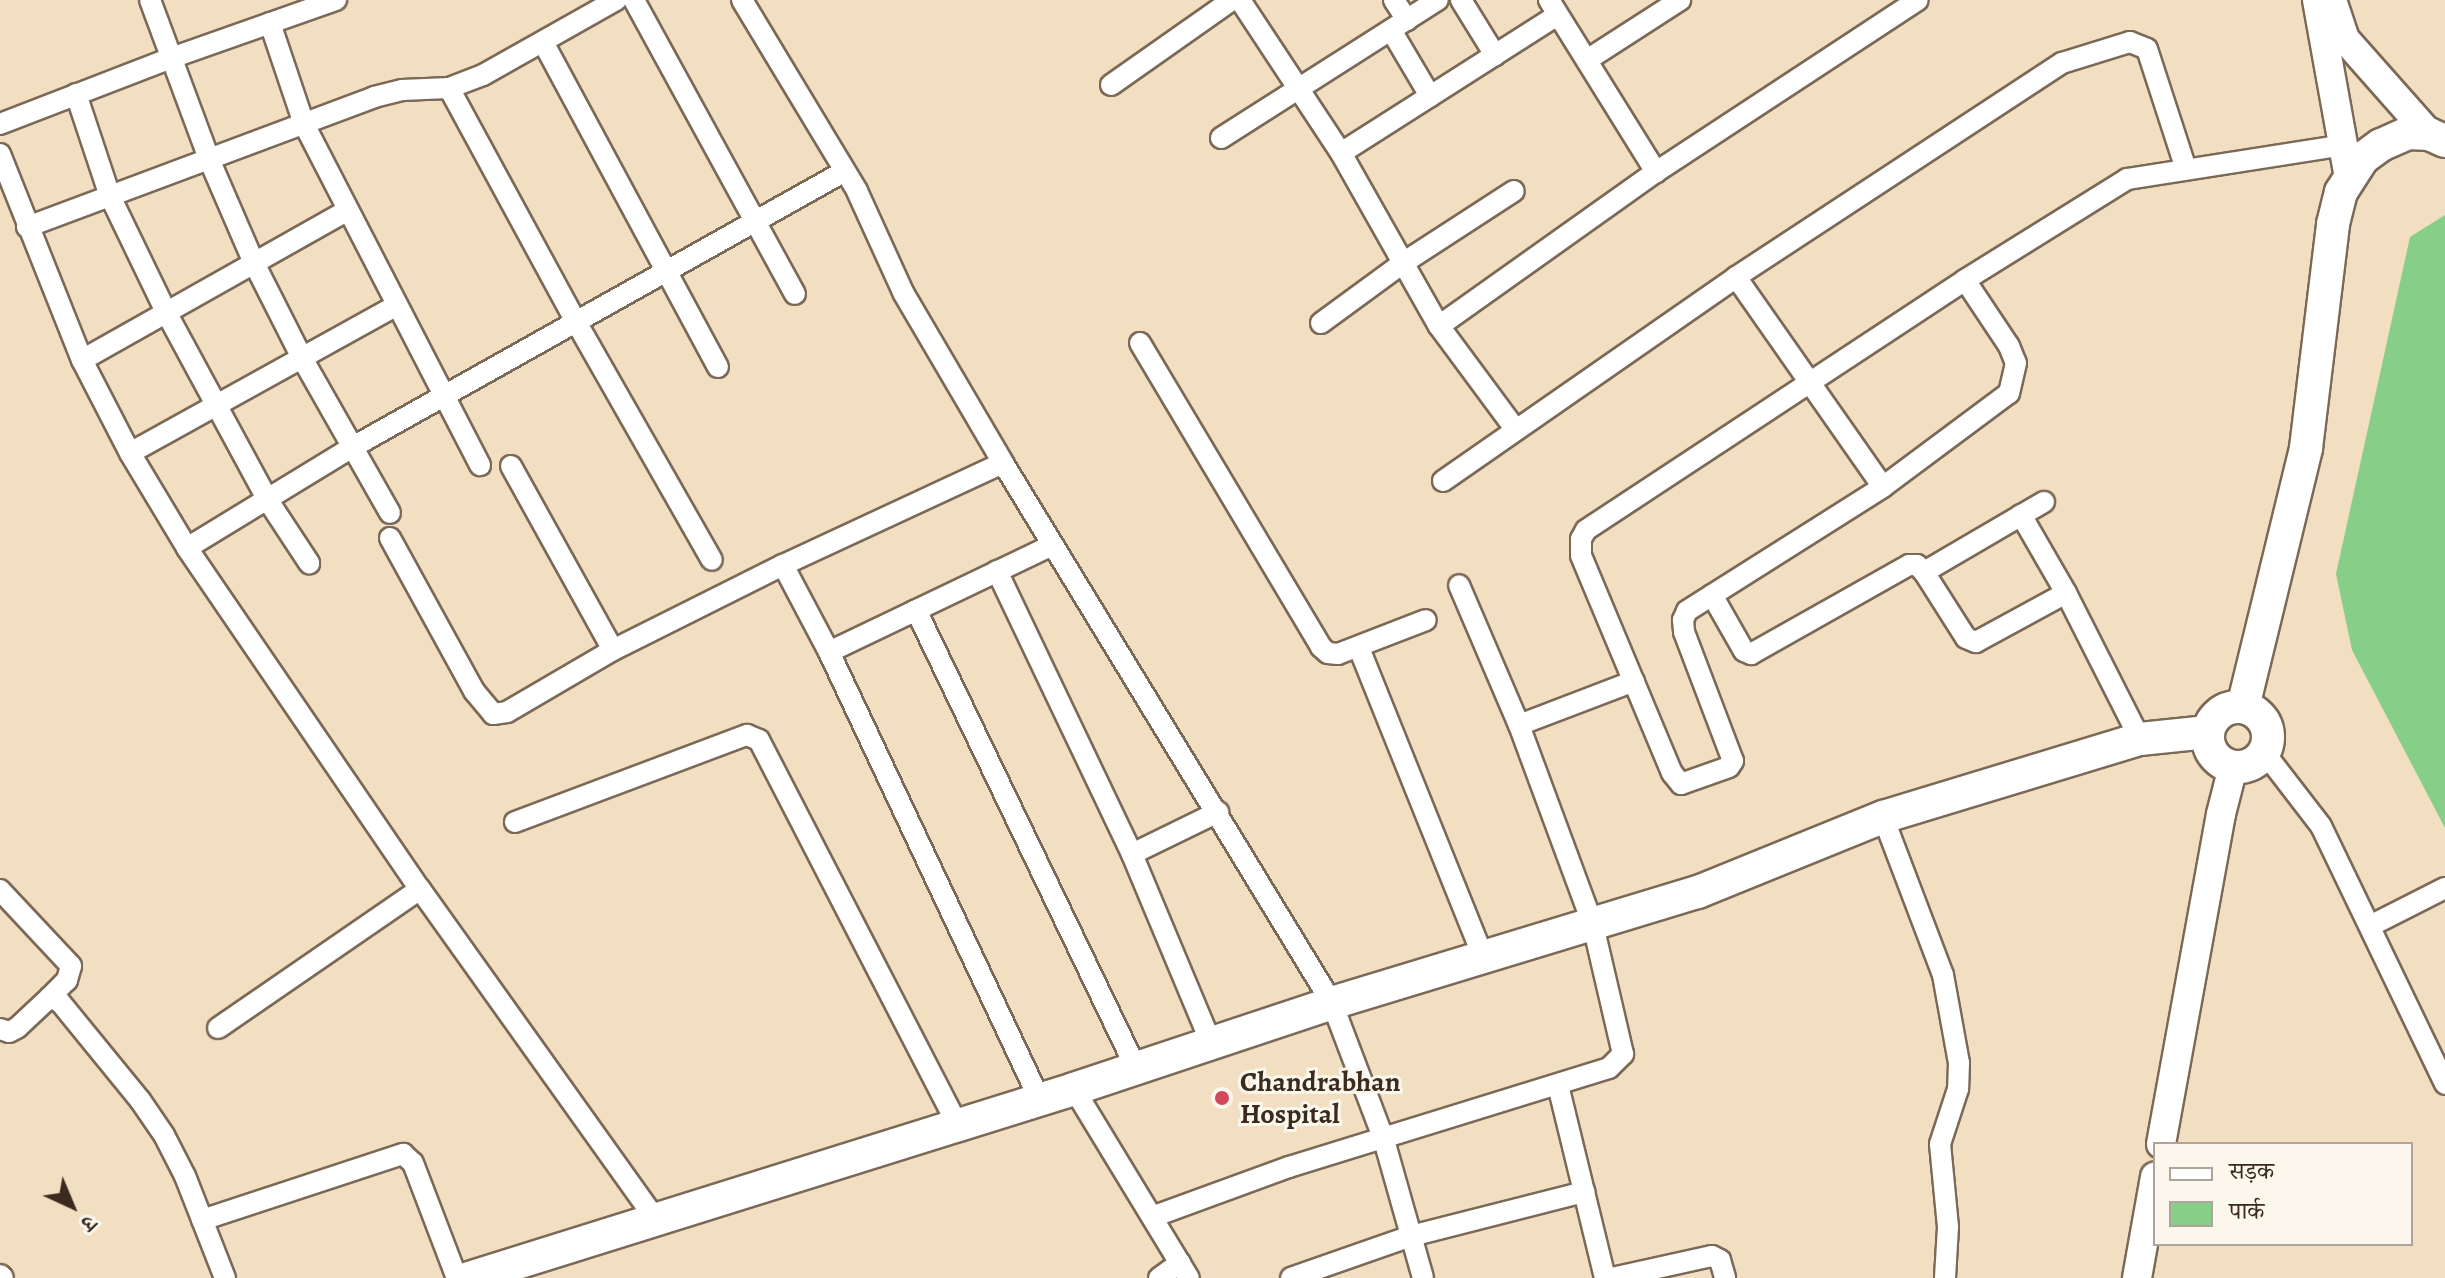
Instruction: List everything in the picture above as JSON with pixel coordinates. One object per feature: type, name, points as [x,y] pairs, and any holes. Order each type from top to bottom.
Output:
[{"type":"main road","points":[[2243,707],[2306,448],[2333,224],[2346,161],[2317,0]]},
{"type":"main road","points":[[2332,0],[2345,39],[2437,138]]},
{"type":"main road","points":[[2346,161],[2363,158],[2381,145],[2408,133],[2437,138]]},
{"type":"main road","points":[[2243,707],[2254,711],[2268,729],[2264,752],[2256,761],[2233,767],[2214,755],[2208,732],[2220,713],[2243,707]]},
{"type":"main road","points":[[469,1278],[1040,1100],[1332,1003],[1698,892],[1883,817],[2140,739],[2208,732]]},
{"type":"main road","points":[[2161,1142],[2221,814],[2233,767]]},
{"type":"main road","points":[[2137,1278],[2153,1188]]},
{"type":"street","points":[[150,0],[209,159],[254,263],[302,358],[390,513]]},
{"type":"street","points":[[0,124],[171,58],[336,0]]},
{"type":"street","points":[[27,227],[402,90],[449,88],[483,75],[616,0]]},
{"type":"street","points":[[634,0],[795,294]]},
{"type":"street","points":[[742,0],[845,171],[904,294],[1003,463],[1332,1003],[1384,1140],[1423,1278]]},
{"type":"street","points":[[1111,85],[1232,0]]},
{"type":"street","points":[[1240,0],[1341,153],[1439,326],[1516,430]]},
{"type":"street","points":[[1394,0],[1399,25],[1430,96]]},
{"type":"street","points":[[1221,138],[1438,0]]},
{"type":"street","points":[[1461,0],[1495,55]]},
{"type":"street","points":[[1587,60],[1680,0]]},
{"type":"street","points":[[1439,326],[1656,172],[1918,0]]},
{"type":"street","points":[[1341,153],[1495,55],[1554,7],[1656,172]]},
{"type":"street","points":[[270,23],[304,124],[480,465]]},
{"type":"street","points":[[543,42],[718,367]]},
{"type":"street","points":[[1443,481],[1736,277],[2062,63],[2130,42],[2140,43],[2152,59],[2186,169]]},
{"type":"street","points":[[449,88],[575,320],[712,560]]},
{"type":"street","points":[[76,94],[110,196],[166,312],[267,499],[309,563]]},
{"type":"street","points":[[0,154],[82,360],[130,453],[187,548],[420,889],[657,1221]]},
{"type":"street","points":[[1965,280],[2009,346],[2016,363],[2009,393],[1883,487],[1687,611],[1683,620],[1684,632],[1732,754],[1729,767],[1688,784],[1676,780],[1581,555],[1581,539],[1598,522],[1965,280],[2127,179],[2303,154],[2346,161]]},
{"type":"street","points":[[187,548],[351,448],[665,269],[845,171]]},
{"type":"street","points":[[1321,323],[1403,263],[1514,191]]},
{"type":"street","points":[[82,360],[348,210]]},
{"type":"street","points":[[1736,277],[1883,487]]},
{"type":"street","points":[[130,453],[397,305]]},
{"type":"street","points":[[1140,343],[1321,647],[1328,653],[1338,654],[1426,620]]},
{"type":"street","points":[[390,538],[474,691],[493,714],[507,712],[613,650],[783,565],[1003,463]]},
{"type":"street","points":[[511,466],[613,650]]},
{"type":"street","points":[[1924,572],[2044,502]]},
{"type":"street","points":[[2021,515],[2066,593],[2140,739]]},
{"type":"street","points":[[829,652],[1052,545]]},
{"type":"street","points":[[783,565],[829,652],[1040,1100]]},
{"type":"street","points":[[1712,595],[1744,651],[1751,654],[1909,565],[1917,565],[1924,572],[1966,638],[1976,642],[2066,593]]},
{"type":"street","points":[[997,571],[1132,854],[1211,1043]]},
{"type":"street","points":[[1152,1217],[1289,1167],[1609,1068],[1623,1054],[1593,925],[1519,725],[1459,585]]},
{"type":"street","points":[[916,610],[1136,1068]]},
{"type":"street","points":[[1359,648],[1484,959]]},
{"type":"street","points":[[1519,725],[1634,681]]},
{"type":"street","points":[[515,822],[747,735],[759,740],[958,1126]]},
{"type":"street","points":[[2264,752],[2321,826],[2445,1084]]},
{"type":"street","points":[[1132,854],[1218,812]]},
{"type":"street","points":[[1883,817],[1943,975],[1959,1063],[1958,1089],[1940,1144],[1948,1227],[1945,1278]]},
{"type":"street","points":[[2370,926],[2445,888]]},
{"type":"street","points":[[218,1028],[420,889]]},
{"type":"street","points":[[0,890],[71,966],[67,980],[17,1028],[9,1032],[0,1029]]},
{"type":"street","points":[[50,997],[60,1002],[152,1116],[185,1176],[225,1278]]},
{"type":"street","points":[[1558,1085],[1605,1278]]},
{"type":"street","points":[[1074,1089],[1185,1270],[1159,1278]]},
{"type":"street","points":[[202,1220],[403,1154],[413,1163],[457,1278]]},
{"type":"street","points":[[1291,1278],[1411,1236],[1584,1192]]},
{"type":"street","points":[[1612,1278],[1712,1256],[1720,1260],[1725,1278]]},
{"type":"green space","points":[[2445,215],[2445,828],[2352,650],[2336,574],[2410,237]]},
{"type":"place","name":"Chandrabhan Hospital","points":[[1222,1098]]}]
